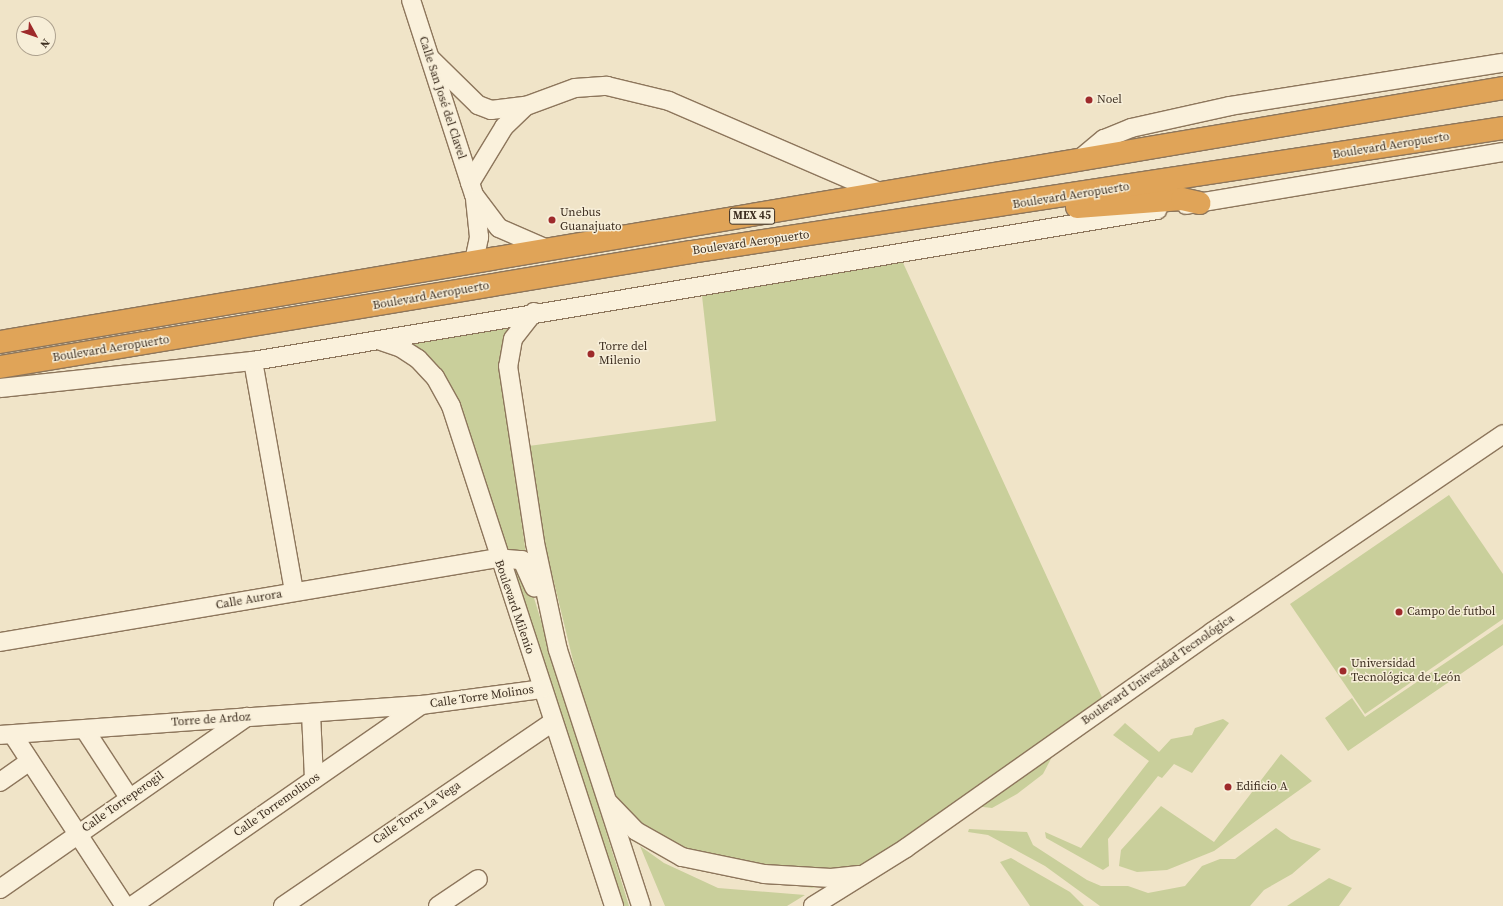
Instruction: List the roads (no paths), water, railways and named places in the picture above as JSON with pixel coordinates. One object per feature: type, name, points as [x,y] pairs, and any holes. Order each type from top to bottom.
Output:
[{"type":"highway","name":"Boulevard Aeropuerto","points":[[0,342],[474,261],[884,194],[1081,158],[1503,88]]},
{"type":"highway","name":"Boulevard Aeropuerto","points":[[0,367],[691,252],[1003,207],[1503,128]]},
{"type":"highway","points":[[1003,207],[1102,207],[1182,199],[1200,203]]},
{"type":"street","name":"Calle San José del Clavel","points":[[411,0],[427,56],[472,189],[478,237],[474,261]]},
{"type":"street","points":[[427,56],[478,105],[491,110],[526,106],[575,88],[608,86],[669,101],[884,194]]},
{"type":"street","name":"Boulevard Aeropuerto","points":[[1081,158],[1104,139],[1131,128],[1230,106],[1503,63]]},
{"type":"street","points":[[472,189],[504,127],[526,106]]},
{"type":"street","name":"Boulevard Aeropuerto","points":[[0,388],[253,361],[534,312],[1503,152]]},
{"type":"street","name":"Calle San José del Clavel","points":[[472,189],[499,228],[546,249]]},
{"type":"street","points":[[534,312],[513,339],[508,366],[546,606],[604,797],[641,906]]},
{"type":"street","name":"Boulevard Milenio","points":[[375,339],[410,353],[427,367],[444,390],[498,558],[614,906]]},
{"type":"street","points":[[253,361],[294,591]]},
{"type":"street","name":"Boulevard Univesidad Tecnológica","points":[[813,906],[864,875],[1503,434]]},
{"type":"street","name":"Calle Aurora","points":[[0,642],[294,591],[498,558],[515,557],[525,563],[535,590],[546,606]]},
{"type":"street","name":"Calle Torre Molinos","points":[[422,705],[542,689]]},
{"type":"street","name":"Torre de Ardoz","points":[[6,735],[422,705]]},
{"type":"street","name":"Calle Torremolinos","points":[[132,906],[422,705]]},
{"type":"street","points":[[310,713],[314,779]]},
{"type":"street","name":"Calle Torreperogil","points":[[0,889],[128,796],[248,717]]},
{"type":"street","name":"Calle Torre La Vega","points":[[283,906],[553,722]]},
{"type":"street","points":[[85,730],[128,796]]},
{"type":"street","points":[[6,735],[29,762],[125,906]]},
{"type":"street","points":[[0,782],[29,762]]},
{"type":"street","points":[[604,797],[636,831],[682,858],[764,874],[831,878],[864,875]]},
{"type":"street","points":[[438,906],[478,879]]},
{"type":"place","name":"Noel","points":[[1089,100]]},
{"type":"place","name":"Unebus Guanajuato","points":[[552,220]]},
{"type":"place","name":"Torre del Milenio","points":[[591,354]]},
{"type":"place","name":"Campo de futbol","points":[[1399,612]]},
{"type":"place","name":"Universidad Tecnológica de León","points":[[1343,671]]},
{"type":"place","name":"Edificio A","points":[[1228,787]]}]
